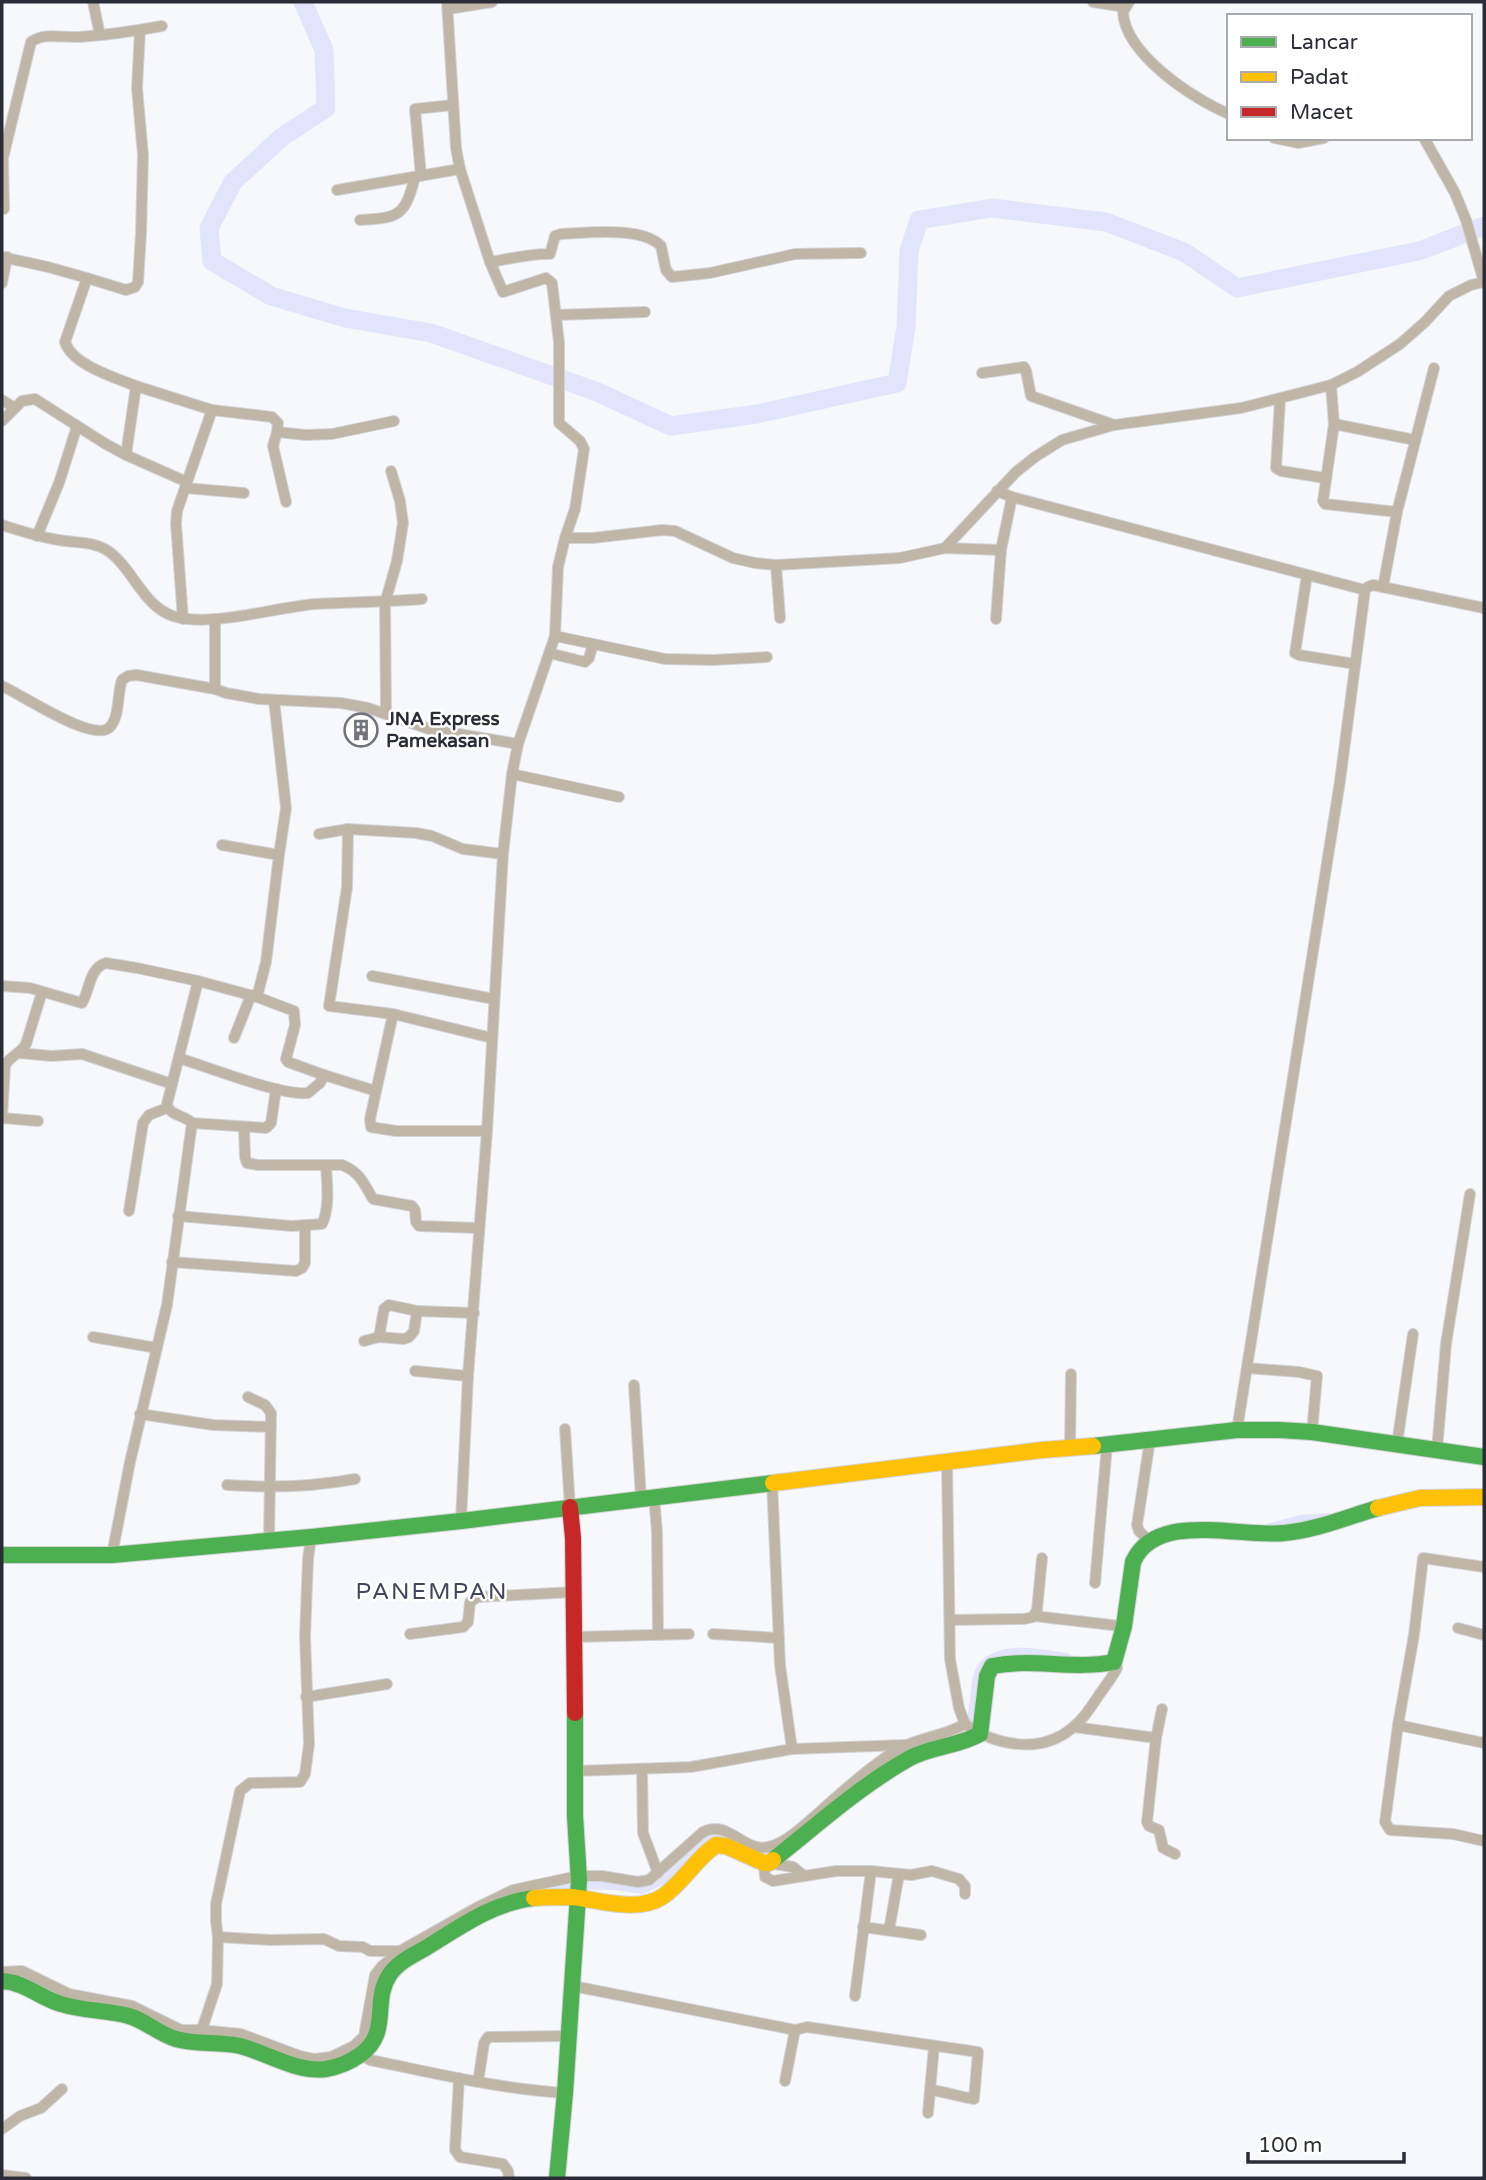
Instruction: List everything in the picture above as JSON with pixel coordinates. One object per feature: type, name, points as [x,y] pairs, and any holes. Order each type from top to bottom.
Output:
[{"type":"street","points":[[93,2],[100,35]]},
{"type":"street","points":[[461,1521],[468,1376],[487,1131],[503,854],[512,774],[518,744],[555,636],[558,567],[575,509],[584,449],[580,441],[559,424],[559,355],[550,280],[544,279],[503,292],[490,262],[460,169],[456,148],[448,6],[492,2]]},
{"type":"street","points":[[1093,2],[1127,4],[1123,20],[1126,29],[1151,61],[1192,95],[1227,113]]},
{"type":"street","points":[[4,209],[2,158],[31,42],[48,37],[100,35],[162,26]]},
{"type":"street","points":[[2,283],[4,257],[126,290],[135,287],[138,282],[143,155],[137,88],[140,30]]},
{"type":"street","points":[[360,220],[384,218],[400,212],[409,201],[418,177],[415,109],[453,104]]},
{"type":"street","points":[[1284,140],[1298,143],[1314,140]]},
{"type":"street","points":[[944,548],[997,491],[1035,457],[1062,440],[1114,425],[1241,408],[1331,385],[1357,372],[1400,344],[1425,322],[1448,296],[1484,282],[1455,193],[1425,140]]},
{"type":"street","points":[[337,190],[460,169]]},
{"type":"street","points":[[490,262],[536,253],[550,254],[555,236],[559,234],[628,233],[651,239],[661,246],[666,270],[672,277],[710,273],[795,254],[860,253]]},
{"type":"street","points":[[87,278],[66,337],[66,347],[87,365],[136,386],[212,410],[272,417],[278,423],[273,446],[286,502]]},
{"type":"street","points":[[555,315],[645,312]]},
{"type":"street","points":[[982,373],[1024,367],[1029,393],[1034,398],[1114,425]]},
{"type":"street","points":[[1383,587],[1397,512],[1434,368]]},
{"type":"street","points":[[1331,385],[1334,424],[1322,499],[1325,503],[1397,512]]},
{"type":"street","points":[[126,455],[136,386]]},
{"type":"street","points":[[2,421],[24,400],[35,399],[126,455],[186,485],[244,492]]},
{"type":"street","points":[[2,400],[15,408]]},
{"type":"street","points":[[1280,400],[1276,468],[1325,478]]},
{"type":"street","points":[[183,618],[177,511],[212,410]]},
{"type":"street","points":[[278,432],[332,434],[394,421]]},
{"type":"street","points":[[1334,424],[1415,440]]},
{"type":"street","points":[[37,536],[59,483],[77,426]]},
{"type":"street","points":[[386,713],[385,603],[397,561],[403,523],[391,471]]},
{"type":"street","points":[[997,491],[1366,590]]},
{"type":"street","points":[[996,619],[1001,550],[1012,497]]},
{"type":"street","points":[[2,526],[37,536],[104,548],[118,560],[159,609],[183,618],[215,619],[316,604],[385,603],[422,599]]},
{"type":"street","points":[[565,538],[675,531],[733,558],[776,565],[900,558],[944,548],[1001,550]]},
{"type":"street","points":[[776,565],[780,618]]},
{"type":"street","points":[[1307,575],[1295,653],[1355,664]]},
{"type":"street","points":[[1237,1430],[1344,755],[1366,590],[1373,585],[1484,608]]},
{"type":"street","points":[[215,619],[215,689]]},
{"type":"street","points":[[555,636],[665,659],[767,657]]},
{"type":"street","points":[[549,653],[584,662],[589,658],[593,644]]},
{"type":"street","points":[[2,686],[79,726],[97,731],[103,731],[112,725],[122,680],[137,675],[241,696],[341,704],[386,713],[429,729],[518,744]]},
{"type":"street","points":[[234,1038],[254,996],[266,962],[286,808],[274,700]]},
{"type":"street","points":[[512,774],[619,797]]},
{"type":"street","points":[[319,834],[348,829],[426,834],[463,849],[503,854]]},
{"type":"street","points":[[348,829],[347,887],[328,1005],[393,1014],[492,1038]]},
{"type":"street","points":[[222,845],[279,855]]},
{"type":"street","points":[[2,986],[19,986],[84,1002],[91,978],[104,964],[198,981],[254,996],[295,1011],[295,1025],[286,1060],[324,1076],[376,1091]]},
{"type":"street","points":[[372,976],[494,999]]},
{"type":"street","points":[[167,1108],[198,981]]},
{"type":"street","points":[[38,1121],[2,1118],[5,1066],[26,1044],[42,992]]},
{"type":"street","points":[[393,1014],[369,1124],[373,1128],[397,1131],[487,1131]]},
{"type":"street","points":[[19,1053],[52,1056],[80,1054],[172,1084]]},
{"type":"street","points":[[178,1058],[276,1089],[305,1094],[320,1083],[324,1076]]},
{"type":"street","points":[[167,1108],[192,1123],[263,1128],[269,1126],[276,1089]]},
{"type":"street","points":[[129,1211],[143,1123],[149,1115],[167,1108]]},
{"type":"street","points":[[112,1555],[167,1305],[192,1123]]},
{"type":"street","points":[[244,1128],[247,1163],[342,1165],[351,1168],[361,1178],[375,1200],[412,1206],[419,1226],[479,1228]]},
{"type":"street","points":[[178,1216],[320,1225],[324,1222],[326,1209],[326,1165]]},
{"type":"street","points":[[1437,1450],[1446,1344],[1470,1194]]},
{"type":"street","points":[[172,1262],[296,1271],[302,1268],[304,1263],[305,1225]]},
{"type":"street","points":[[379,1336],[384,1309],[387,1306],[417,1311],[474,1312]]},
{"type":"street","points":[[364,1341],[379,1336],[404,1339],[409,1337],[414,1331],[417,1311]]},
{"type":"street","points":[[1397,1444],[1413,1334]]},
{"type":"street","points":[[93,1337],[157,1348]]},
{"type":"street","points":[[1247,1368],[1317,1376],[1312,1432]]},
{"type":"street","points":[[415,1371],[468,1376]]},
{"type":"street","points":[[1070,1448],[1071,1374]]},
{"type":"street","points":[[634,1385],[658,1565],[658,1634]]},
{"type":"street","points":[[248,1397],[269,1408],[269,1540]]},
{"type":"street","points":[[141,1414],[213,1425],[271,1427]]},
{"type":"street","points":[[557,2178],[573,1986],[578,1887],[574,1592],[565,1429]]},
{"type":"street","points":[[2,1555],[112,1555],[461,1521],[772,1481],[1237,1430],[1312,1432],[1484,1457]]},
{"type":"street","points":[[1147,1539],[1138,1529],[1138,1521],[1150,1440]]},
{"type":"street","points":[[1095,1583],[1107,1445]]},
{"type":"street","points":[[947,1462],[951,1671],[972,1729]]},
{"type":"street","points":[[227,1485],[323,1485],[355,1479]]},
{"type":"street","points":[[772,1481],[780,1665],[792,1749]]},
{"type":"street","points":[[576,1771],[691,1766],[792,1749],[906,1744],[972,1729],[1007,1742],[1032,1745],[1051,1740],[1074,1727],[1088,1711],[1116,1668],[1114,1662],[1118,1625],[1133,1562],[1136,1553],[1147,1539],[1200,1529],[1267,1535],[1292,1532],[1418,1498],[1484,1497]]},
{"type":"street","points":[[200,2036],[216,1992],[216,1903],[240,1791],[250,1783],[288,1783],[300,1782],[303,1779],[309,1744],[305,1636],[311,1536]]},
{"type":"street","points":[[1034,1616],[1037,1610],[1042,1558]]},
{"type":"street","points":[[1484,1567],[1423,1558],[1414,1635],[1385,1818],[1388,1829],[1452,1834],[1484,1841]]},
{"type":"street","points":[[410,1634],[463,1627],[468,1622],[470,1602],[478,1597],[574,1592]]},
{"type":"street","points":[[950,1620],[1024,1619],[1034,1616],[1118,1625]]},
{"type":"street","points":[[1458,1628],[1484,1635]]},
{"type":"street","points":[[575,1636],[689,1634]]},
{"type":"street","points":[[713,1634],[779,1638]]},
{"type":"street","points":[[766,1856],[910,1758],[932,1749],[965,1742],[972,1729],[992,1666],[1042,1664],[1091,1667],[1114,1662]]},
{"type":"street","points":[[306,1697],[387,1684]]},
{"type":"street","points":[[1162,1709],[1156,1738],[1147,1822],[1149,1826],[1159,1830],[1163,1848],[1175,1854]]},
{"type":"street","points":[[1398,1725],[1484,1743]]},
{"type":"street","points":[[1074,1727],[1156,1738]]},
{"type":"street","points":[[906,1744],[878,1763],[779,1843],[766,1856],[764,1873],[769,1880],[835,1871],[911,1875],[932,1871],[962,1881],[965,1894]]},
{"type":"street","points":[[642,1769],[642,1825],[658,1873]]},
{"type":"street","points":[[354,2054],[364,2036],[375,1975],[400,1951],[517,1900],[543,1897],[578,1887],[602,1876],[638,1882],[649,1880],[711,1828],[723,1829],[766,1856]]},
{"type":"street","points":[[578,1887],[650,1903],[662,1896],[716,1845],[766,1856],[793,1867],[803,1875]]},
{"type":"street","points":[[855,1996],[871,1871]]},
{"type":"street","points":[[890,1930],[899,1874]]},
{"type":"street","points":[[2,1972],[48,1992],[68,2006],[127,2015],[175,2038],[200,2036],[241,2046],[291,2066],[330,2069],[354,2054],[369,2049],[377,2037],[383,1987],[394,1969],[455,1925]]},
{"type":"street","points":[[863,1927],[921,1935]]},
{"type":"street","points":[[218,1937],[324,1939],[339,1946],[363,1947],[370,1951],[400,1951]]},
{"type":"street","points":[[573,1986],[794,2030],[807,2027],[978,2052],[974,2099],[931,2090]]},
{"type":"street","points":[[785,2081],[794,2030]]},
{"type":"street","points":[[478,2082],[484,2043],[488,2036],[569,2036]]},
{"type":"street","points":[[928,2113],[934,2046]]},
{"type":"street","points":[[354,2054],[370,2060],[478,2082],[526,2090],[565,2092]]},
{"type":"street","points":[[459,2078],[455,2150],[460,2157],[503,2164],[509,2178]]},
{"type":"street","points":[[2,2129],[20,2116],[41,2108],[62,2089]]},
{"type":"street","points":[[2,2175],[26,2178]]},
{"type":"waterway","points":[[303,2],[324,50],[326,108],[282,137],[233,182],[209,228],[212,261],[271,296],[345,318],[431,333],[595,391],[671,426],[757,414],[897,383],[906,327],[909,251],[919,220],[992,208],[1106,222],[1184,252],[1237,288],[1419,251],[1484,226]]},
{"type":"waterway","points":[[1268,1529],[1300,1520],[1328,1518]]},
{"type":"waterway","points":[[966,1734],[972,1722],[979,1673],[991,1659],[1012,1653],[1067,1658]]},
{"type":"waterway","points":[[554,1886],[615,1885],[642,1889],[668,1877],[706,1839],[725,1839]]},
{"type":"traffic: fast","points":[[1093,1446],[1237,1430],[1279,1430],[1312,1432],[1484,1457]]},
{"type":"traffic: fast","points":[[2,1555],[112,1555],[311,1537],[773,1483]]},
{"type":"traffic: fast","points":[[773,1860],[872,1782],[908,1759],[980,1734],[987,1676],[992,1666],[1114,1662],[1124,1626],[1133,1562],[1144,1546],[1160,1536],[1201,1530],[1284,1533],[1320,1526],[1378,1508]]},
{"type":"traffic: fast","points":[[557,2178],[579,1880],[575,1816],[575,1713]]},
{"type":"traffic: fast","points":[[2,1981],[18,1984],[61,2004],[129,2016],[176,2039],[240,2046],[304,2068],[326,2069],[352,2060],[370,2046],[379,2026],[385,1984],[398,1965],[479,1916],[506,1904],[534,1898]]},
{"type":"traffic: slow","points":[[773,1483],[1093,1446]]},
{"type":"traffic: slow","points":[[1378,1508],[1420,1498],[1484,1497]]},
{"type":"traffic: slow","points":[[534,1898],[572,1897],[630,1905],[652,1902],[669,1891],[716,1845],[726,1846],[764,1863],[773,1860]]},
{"type":"traffic: jam","points":[[570,1507],[573,1538],[575,1713]]},
{"type":"place","name":"JNA Express Pamekasan","points":[[361,730]]},
{"type":"district","name":"PANEMPAN","points":[[432,1592]]}]
